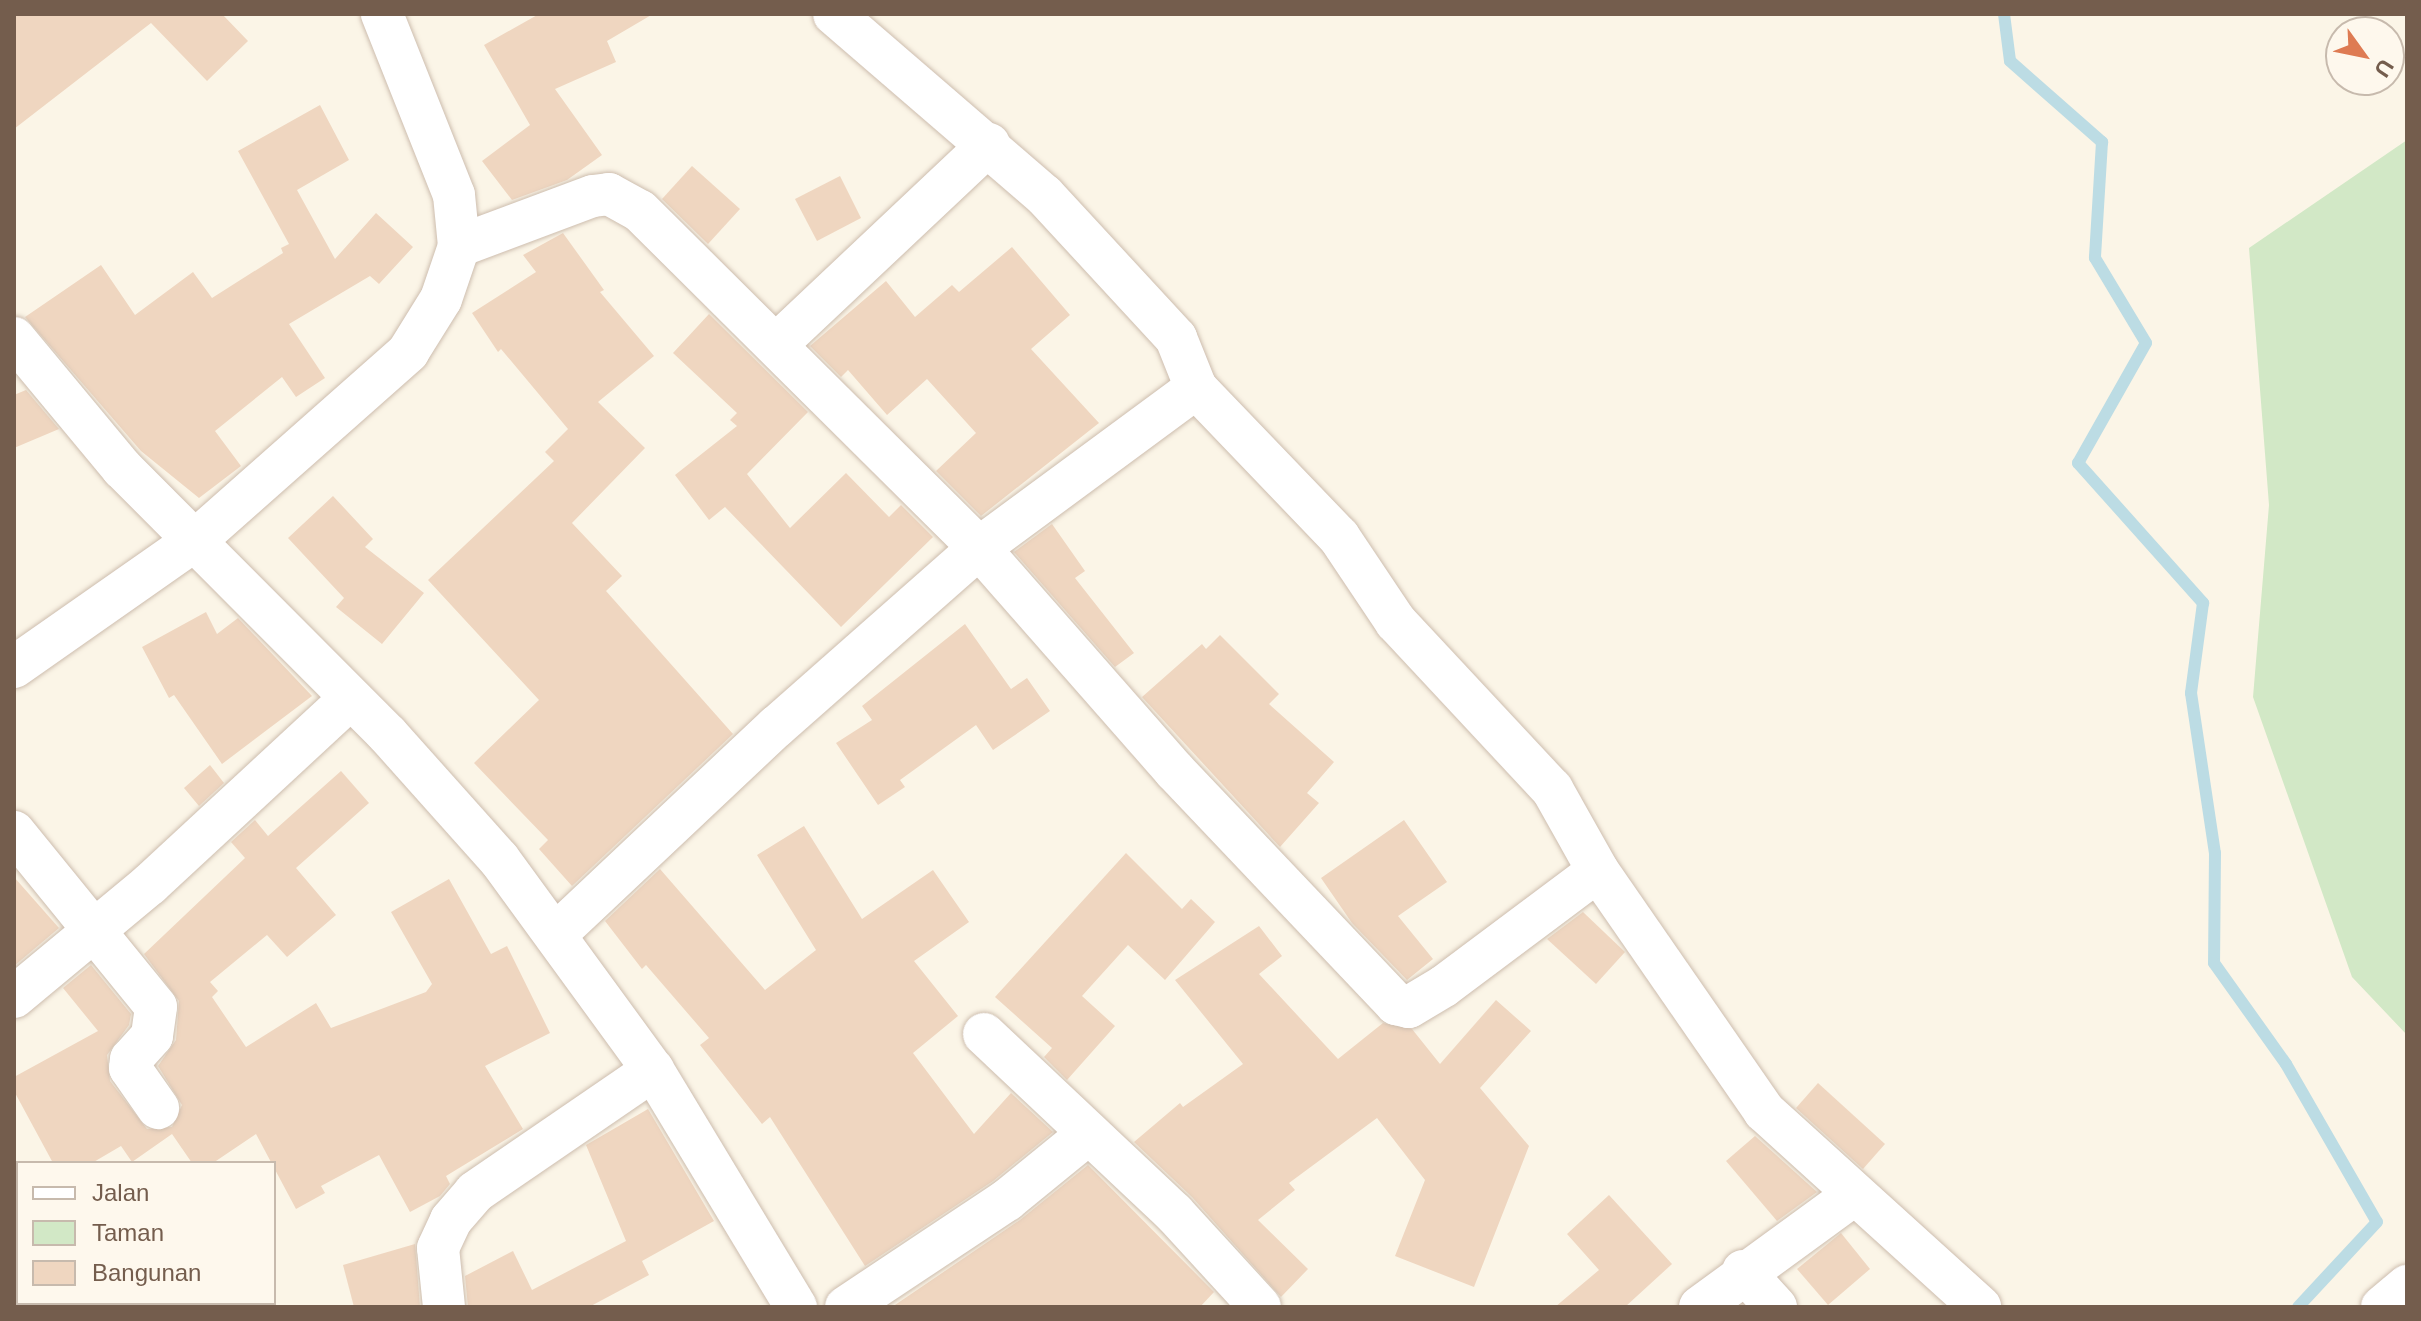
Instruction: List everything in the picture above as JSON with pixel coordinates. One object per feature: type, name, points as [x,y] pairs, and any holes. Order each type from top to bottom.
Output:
[{"type":"street","points":[[14,667],[197,539],[408,352],[441,299],[459,246],[454,195],[382,14]]},
{"type":"street","points":[[834,14],[989,144],[1143,298],[1176,338],[1196,388],[1339,537],[1396,622],[1552,789],[1598,871],[1764,1111],[1852,1196],[1980,1307]]},
{"type":"street","points":[[778,343],[989,144]]},
{"type":"street","points":[[459,246],[593,196],[609,194],[640,211],[778,343],[979,548],[1174,770],[1396,1004],[1409,1007],[1444,986],[1598,871]]},
{"type":"street","points":[[14,338],[122,468],[197,539],[499,859],[653,1070],[796,1307]]},
{"type":"street","points":[[556,934],[777,726],[979,548],[1196,388]]},
{"type":"street","points":[[14,997],[95,926],[150,884],[350,699]]},
{"type":"street","points":[[14,832],[95,926],[156,1007],[152,1036],[131,1059],[130,1068],[158,1108]]},
{"type":"street","points":[[984,1034],[1174,1213],[1260,1307]]},
{"type":"street","points":[[444,1307],[438,1248],[451,1220],[475,1192],[653,1070]]},
{"type":"street","points":[[846,1307],[1007,1200],[1088,1134]]},
{"type":"street","points":[[1700,1307],[1743,1271],[1852,1196]]},
{"type":"street","points":[[1743,1271],[1776,1307]]},
{"type":"street","points":[[2382,1307],[2407,1286]]},
{"type":"green space","points":[[2407,140],[2407,1035],[2352,977],[2253,697],[2269,505],[2249,248]]},
{"type":"building","points":[[14,14],[222,14],[248,41],[207,81],[151,23],[14,129]]},
{"type":"building","points":[[539,14],[653,14],[607,41],[616,62],[555,89],[602,155],[567,180],[512,200],[482,161],[530,125],[484,45]]},
{"type":"building","points":[[320,105],[349,160],[297,190],[335,259],[376,213],[413,247],[379,284],[370,276],[289,324],[325,378],[296,397],[282,377],[215,431],[241,466],[199,498],[141,451],[25,317],[101,265],[135,315],[193,272],[212,298],[283,253],[281,248],[289,244],[238,151]]},
{"type":"building","points":[[692,166],[740,209],[708,244],[662,199]]},
{"type":"building","points":[[840,176],[861,218],[817,241],[795,199]]},
{"type":"building","points":[[563,233],[604,290],[600,292],[654,356],[598,402],[645,448],[572,523],[622,576],[606,591],[733,734],[572,886],[539,849],[548,840],[474,763],[539,700],[428,580],[554,461],[545,452],[568,429],[501,349],[498,352],[472,313],[536,272],[523,255]]},
{"type":"building","points":[[1012,247],[1070,315],[1031,349],[1099,423],[981,516],[936,471],[976,433],[927,379],[887,415],[848,370],[841,377],[810,346],[886,281],[915,317],[952,285],[959,292]]},
{"type":"building","points":[[709,314],[808,412],[747,474],[790,528],[846,473],[889,517],[901,505],[933,537],[841,627],[725,507],[709,520],[675,475],[737,426],[730,420],[737,413],[673,353]]},
{"type":"building","points":[[26,390],[59,429],[14,448],[14,395]]},
{"type":"building","points":[[333,496],[373,539],[365,547],[424,593],[382,644],[336,607],[344,598],[288,538]]},
{"type":"building","points":[[1052,524],[1085,571],[1075,578],[1134,653],[1115,667],[1014,552]]},
{"type":"building","points":[[206,612],[217,634],[238,618],[312,696],[222,764],[174,695],[169,698],[142,647]]},
{"type":"building","points":[[965,624],[1011,689],[1027,678],[1050,711],[993,750],[976,725],[900,780],[905,787],[878,805],[836,743],[872,720],[862,706]]},
{"type":"building","points":[[1220,635],[1279,694],[1269,704],[1334,762],[1307,793],[1319,803],[1280,847],[1142,697],[1202,644],[1206,649]]},
{"type":"building","points":[[210,765],[224,783],[199,806],[184,788]]},
{"type":"building","points":[[341,771],[369,803],[296,868],[336,915],[287,957],[267,935],[210,982],[218,991],[212,997],[246,1047],[316,1003],[331,1028],[426,992],[432,984],[391,912],[449,879],[491,954],[507,946],[550,1033],[485,1066],[523,1129],[446,1176],[450,1184],[440,1196],[410,1212],[379,1155],[321,1186],[325,1193],[296,1209],[276,1172],[276,1161],[270,1161],[256,1134],[216,1161],[191,1161],[172,1134],[133,1161],[121,1146],[95,1161],[52,1161],[14,1091],[14,1077],[98,1031],[63,988],[91,965],[131,1014],[129,1025],[107,1055],[110,1081],[147,1129],[172,1127],[182,1105],[158,1066],[176,1040],[179,1001],[144,954],[245,858],[231,842],[255,820],[268,836]]},
{"type":"building","points":[[1404,820],[1447,882],[1398,916],[1433,959],[1407,980],[1352,923],[1321,878]]},
{"type":"building","points":[[804,826],[862,919],[933,870],[969,922],[914,961],[958,1016],[913,1053],[974,1134],[1011,1093],[1053,1132],[993,1181],[865,1266],[770,1117],[762,1124],[700,1045],[709,1038],[646,965],[642,969],[605,921],[660,869],[765,990],[816,950],[757,855]]},
{"type":"building","points":[[1126,853],[1182,909],[1191,899],[1215,922],[1165,980],[1128,945],[1082,996],[1115,1026],[1067,1080],[1044,1057],[1052,1048],[995,997]]},
{"type":"building","points":[[14,877],[59,928],[14,966]]},
{"type":"building","points":[[1583,912],[1625,952],[1596,984],[1547,939]]},
{"type":"building","points":[[1259,926],[1282,956],[1259,974],[1338,1059],[1383,1023],[1412,1029],[1440,1064],[1496,1000],[1531,1031],[1480,1088],[1529,1146],[1474,1287],[1395,1256],[1425,1180],[1377,1118],[1289,1183],[1295,1190],[1258,1220],[1308,1269],[1281,1297],[1192,1197],[1134,1142],[1180,1103],[1183,1107],[1243,1064],[1175,980]]},
{"type":"building","points":[[1818,1083],[1885,1144],[1863,1169],[1796,1108]]},
{"type":"building","points":[[648,1109],[714,1221],[642,1261],[649,1275],[589,1307],[468,1307],[465,1276],[513,1251],[532,1290],[626,1241],[586,1145]]},
{"type":"building","points":[[1755,1136],[1817,1192],[1777,1221],[1726,1161]]},
{"type":"building","points":[[1088,1165],[1214,1292],[1200,1307],[892,1307],[1020,1220]]},
{"type":"building","points":[[1609,1195],[1672,1264],[1625,1307],[1555,1307],[1599,1270],[1567,1234]]},
{"type":"building","points":[[1841,1233],[1870,1269],[1828,1305],[1797,1269]]},
{"type":"building","points":[[415,1244],[420,1307],[354,1307],[343,1265]]},
{"type":"waterway","points":[[2004,14],[2010,61],[2102,142],[2095,258],[2146,343],[2078,463],[2203,603],[2191,693],[2215,853],[2214,963],[2286,1064],[2377,1222],[2298,1307]]}]
